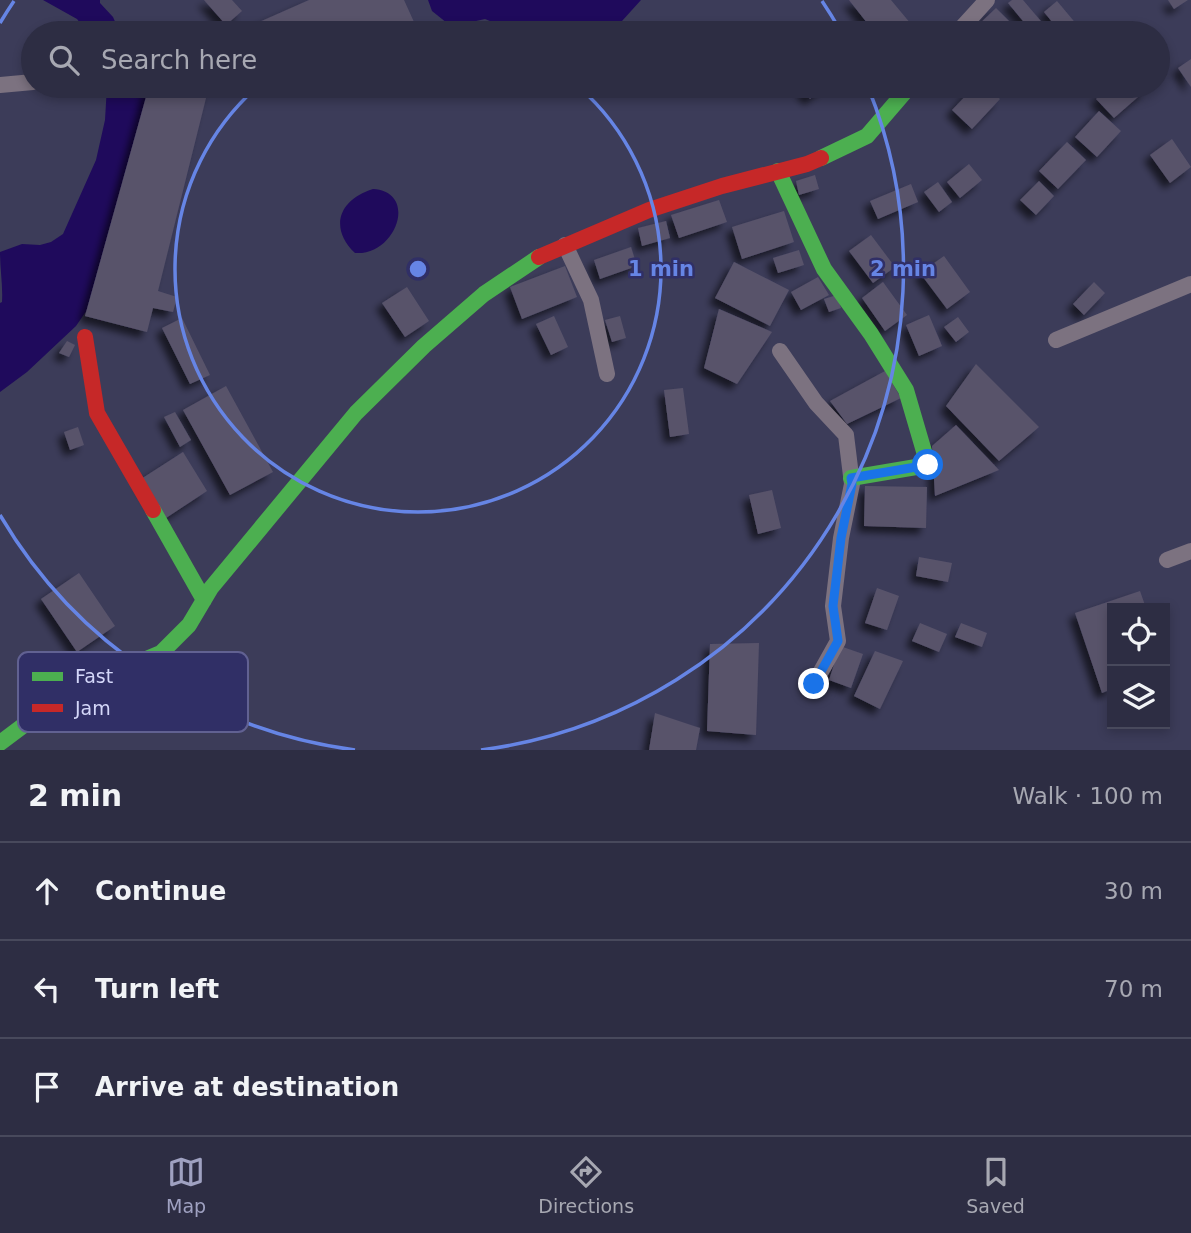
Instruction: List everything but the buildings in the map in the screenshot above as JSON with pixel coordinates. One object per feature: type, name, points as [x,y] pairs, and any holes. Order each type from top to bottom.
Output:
[{"type":"street","points":[[968,21],[987,0]]},
{"type":"street","points":[[0,85],[21,83]]},
{"type":"street","points":[[162,652],[190,625],[211,588],[366,403],[424,346],[484,295],[546,252],[649,210],[722,186],[807,163],[867,136],[900,98]]},
{"type":"street","points":[[778,171],[824,269],[871,334],[905,390],[928,465],[851,478]]},
{"type":"street","points":[[565,245],[591,300],[607,374]]},
{"type":"street","points":[[1056,340],[1191,284]]},
{"type":"street","points":[[85,337],[97,413],[204,600]]},
{"type":"street","points":[[780,351],[816,403],[846,435],[852,484],[841,538],[833,606],[838,641],[814,684]]},
{"type":"street","points":[[1167,560],[1191,551]]},
{"type":"street","points":[[0,743],[18,730]]},
{"type":"shaded area","points":[[43,0],[100,0],[115,21],[77,19]]},
{"type":"shaded area","points":[[428,0],[641,0],[622,21],[444,21],[432,11]]},
{"type":"shaded area","points":[[106,98],[152,98],[157,110],[100,291],[76,326],[27,372],[0,392],[0,252],[22,244],[40,245],[51,242],[63,234],[96,160],[105,120]]},
{"type":"shaded area","points":[[373,189],[387,193],[395,201],[397,223],[382,245],[355,253],[342,233],[342,215],[352,200]]},
{"type":"traffic: fast","points":[[821,158],[867,136],[900,98]]},
{"type":"traffic: fast","points":[[778,171],[824,269],[871,334],[906,390],[928,465],[851,478]]},
{"type":"traffic: fast","points":[[162,652],[189,625],[211,588],[356,413],[424,346],[484,294],[539,257]]},
{"type":"traffic: fast","points":[[153,510],[204,600]]},
{"type":"traffic: fast","points":[[0,743],[18,730]]},
{"type":"traffic: jam","points":[[539,257],[649,210],[821,158]]},
{"type":"traffic: jam","points":[[85,337],[97,413],[153,510]]},
{"type":"route","points":[[814,684],[838,641],[833,606],[851,478],[928,465]]}]
